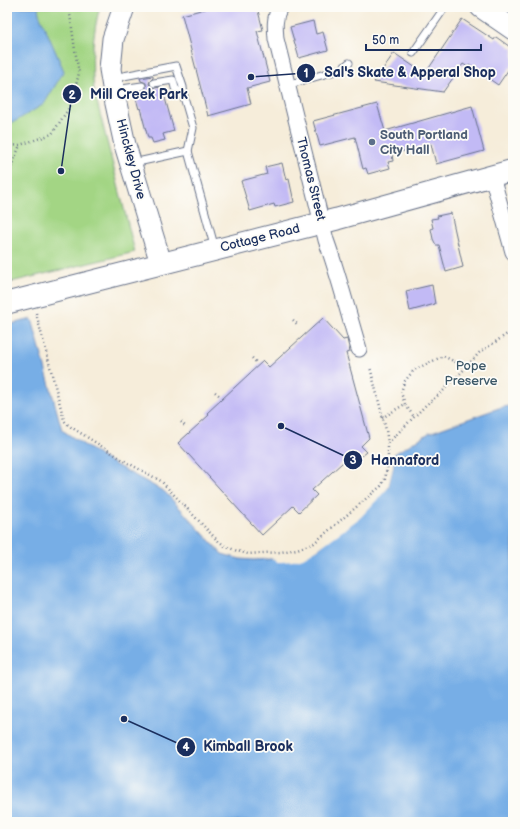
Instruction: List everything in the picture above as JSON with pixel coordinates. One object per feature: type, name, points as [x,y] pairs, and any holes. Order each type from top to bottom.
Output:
[{"type":"street","name":"Hinckley Drive","points":[[124,7],[113,39],[110,69],[125,145],[161,263]]},
{"type":"street","name":"Thomas Street","points":[[280,7],[274,24],[276,39],[326,240],[335,265],[359,349]]},
{"type":"street","points":[[481,7],[513,29]]},
{"type":"street","name":"Cottage Road","points":[[10,294],[62,289],[337,219],[513,170]]},
{"type":"street","points":[[492,176],[513,252]]},
{"type":"lane","points":[[413,53],[445,7]]},
{"type":"lane","points":[[287,85],[342,69],[349,63]]},
{"type":"lane","points":[[113,84],[176,66],[193,128],[188,151],[215,249]]},
{"type":"lane","points":[[154,83],[173,80],[175,88],[184,97]]},
{"type":"lane","points":[[113,84],[127,89],[142,86]]},
{"type":"lane","points":[[131,164],[188,151]]},
{"type":"path","points":[[7,146],[20,145],[52,134],[71,105],[79,73],[69,7]]},
{"type":"path","points":[[7,178],[20,145]]},
{"type":"path","points":[[7,279],[10,294]]},
{"type":"path","points":[[35,311],[66,423],[128,463],[161,481],[216,539],[226,546],[248,554],[281,552],[297,549],[314,543],[383,484],[388,463],[388,443],[370,367]]},
{"type":"path","points":[[293,320],[298,326]]},
{"type":"path","points":[[388,443],[425,406],[441,393],[480,353],[513,330]]},
{"type":"path","points":[[414,417],[401,393],[404,382],[414,370],[443,356],[466,367]]},
{"type":"path","points":[[252,358],[257,363]]},
{"type":"path","points":[[215,392],[220,396]]},
{"type":"path","points":[[382,418],[406,404]]},
{"type":"path","points":[[181,422],[186,427]]},
{"type":"green space","points":[[7,7],[100,7],[95,27],[93,48],[94,90],[135,252],[7,283]]},
{"type":"water","points":[[7,7],[38,7],[39,14],[64,71],[44,104],[14,122],[7,122]]},
{"type":"water","points":[[32,319],[62,430],[103,458],[165,492],[222,554],[240,559],[254,560],[286,558],[318,549],[388,488],[393,468],[394,454],[429,433],[499,408],[513,405],[513,822],[7,822],[7,325]]},
{"type":"pier","points":[[394,454],[393,468],[388,488],[361,517],[318,549],[303,558],[293,561],[277,562],[270,557],[286,556],[317,547],[386,487]]},
{"type":"building","points":[[212,7],[257,7],[263,30],[257,31],[270,82],[247,88],[251,104],[208,116],[182,15]]},
{"type":"building","points":[[462,19],[494,40],[496,37],[513,49],[513,63],[498,85],[469,65],[468,67],[463,64],[443,92],[374,82],[394,53],[425,74]]},
{"type":"building","points":[[313,21],[316,34],[323,32],[328,50],[299,58],[290,27]]},
{"type":"building","points":[[153,76],[149,84],[153,88],[162,87],[174,131],[163,134],[165,140],[153,143],[151,138],[148,138],[134,92],[143,91],[146,88],[146,83],[141,81],[140,78]]},
{"type":"building","points":[[377,104],[385,131],[472,106],[484,151],[436,164],[431,144],[392,154],[393,161],[388,162],[390,168],[368,174],[366,168],[363,169],[355,137],[320,146],[313,121]]},
{"type":"building","points":[[282,163],[286,180],[289,179],[294,202],[275,207],[274,204],[250,211],[241,181],[267,174],[265,167]]},
{"type":"building","points":[[451,213],[463,267],[446,272],[439,245],[436,245],[433,239],[431,219]]},
{"type":"building","points":[[432,285],[435,304],[410,311],[406,291]]},
{"type":"building","points":[[323,318],[343,340],[347,339],[350,352],[346,353],[369,438],[361,446],[367,452],[357,460],[352,454],[312,490],[317,495],[299,512],[293,506],[262,535],[178,443],[209,415],[207,413],[263,361],[269,367]]},
{"type":"place","name":"Sal's Skate & Apperal Shop","points":[[251,77]]},
{"type":"place","name":"South Portland City Hall","points":[[372,142]]},
{"type":"place","name":"Mill Creek Park","points":[[61,171]]},
{"type":"place","name":"Hannaford","points":[[281,426]]},
{"type":"place","name":"Kimball Brook","points":[[124,719]]},
{"type":"park label","name":"Pope Preserve","points":[[471,374]]}]
